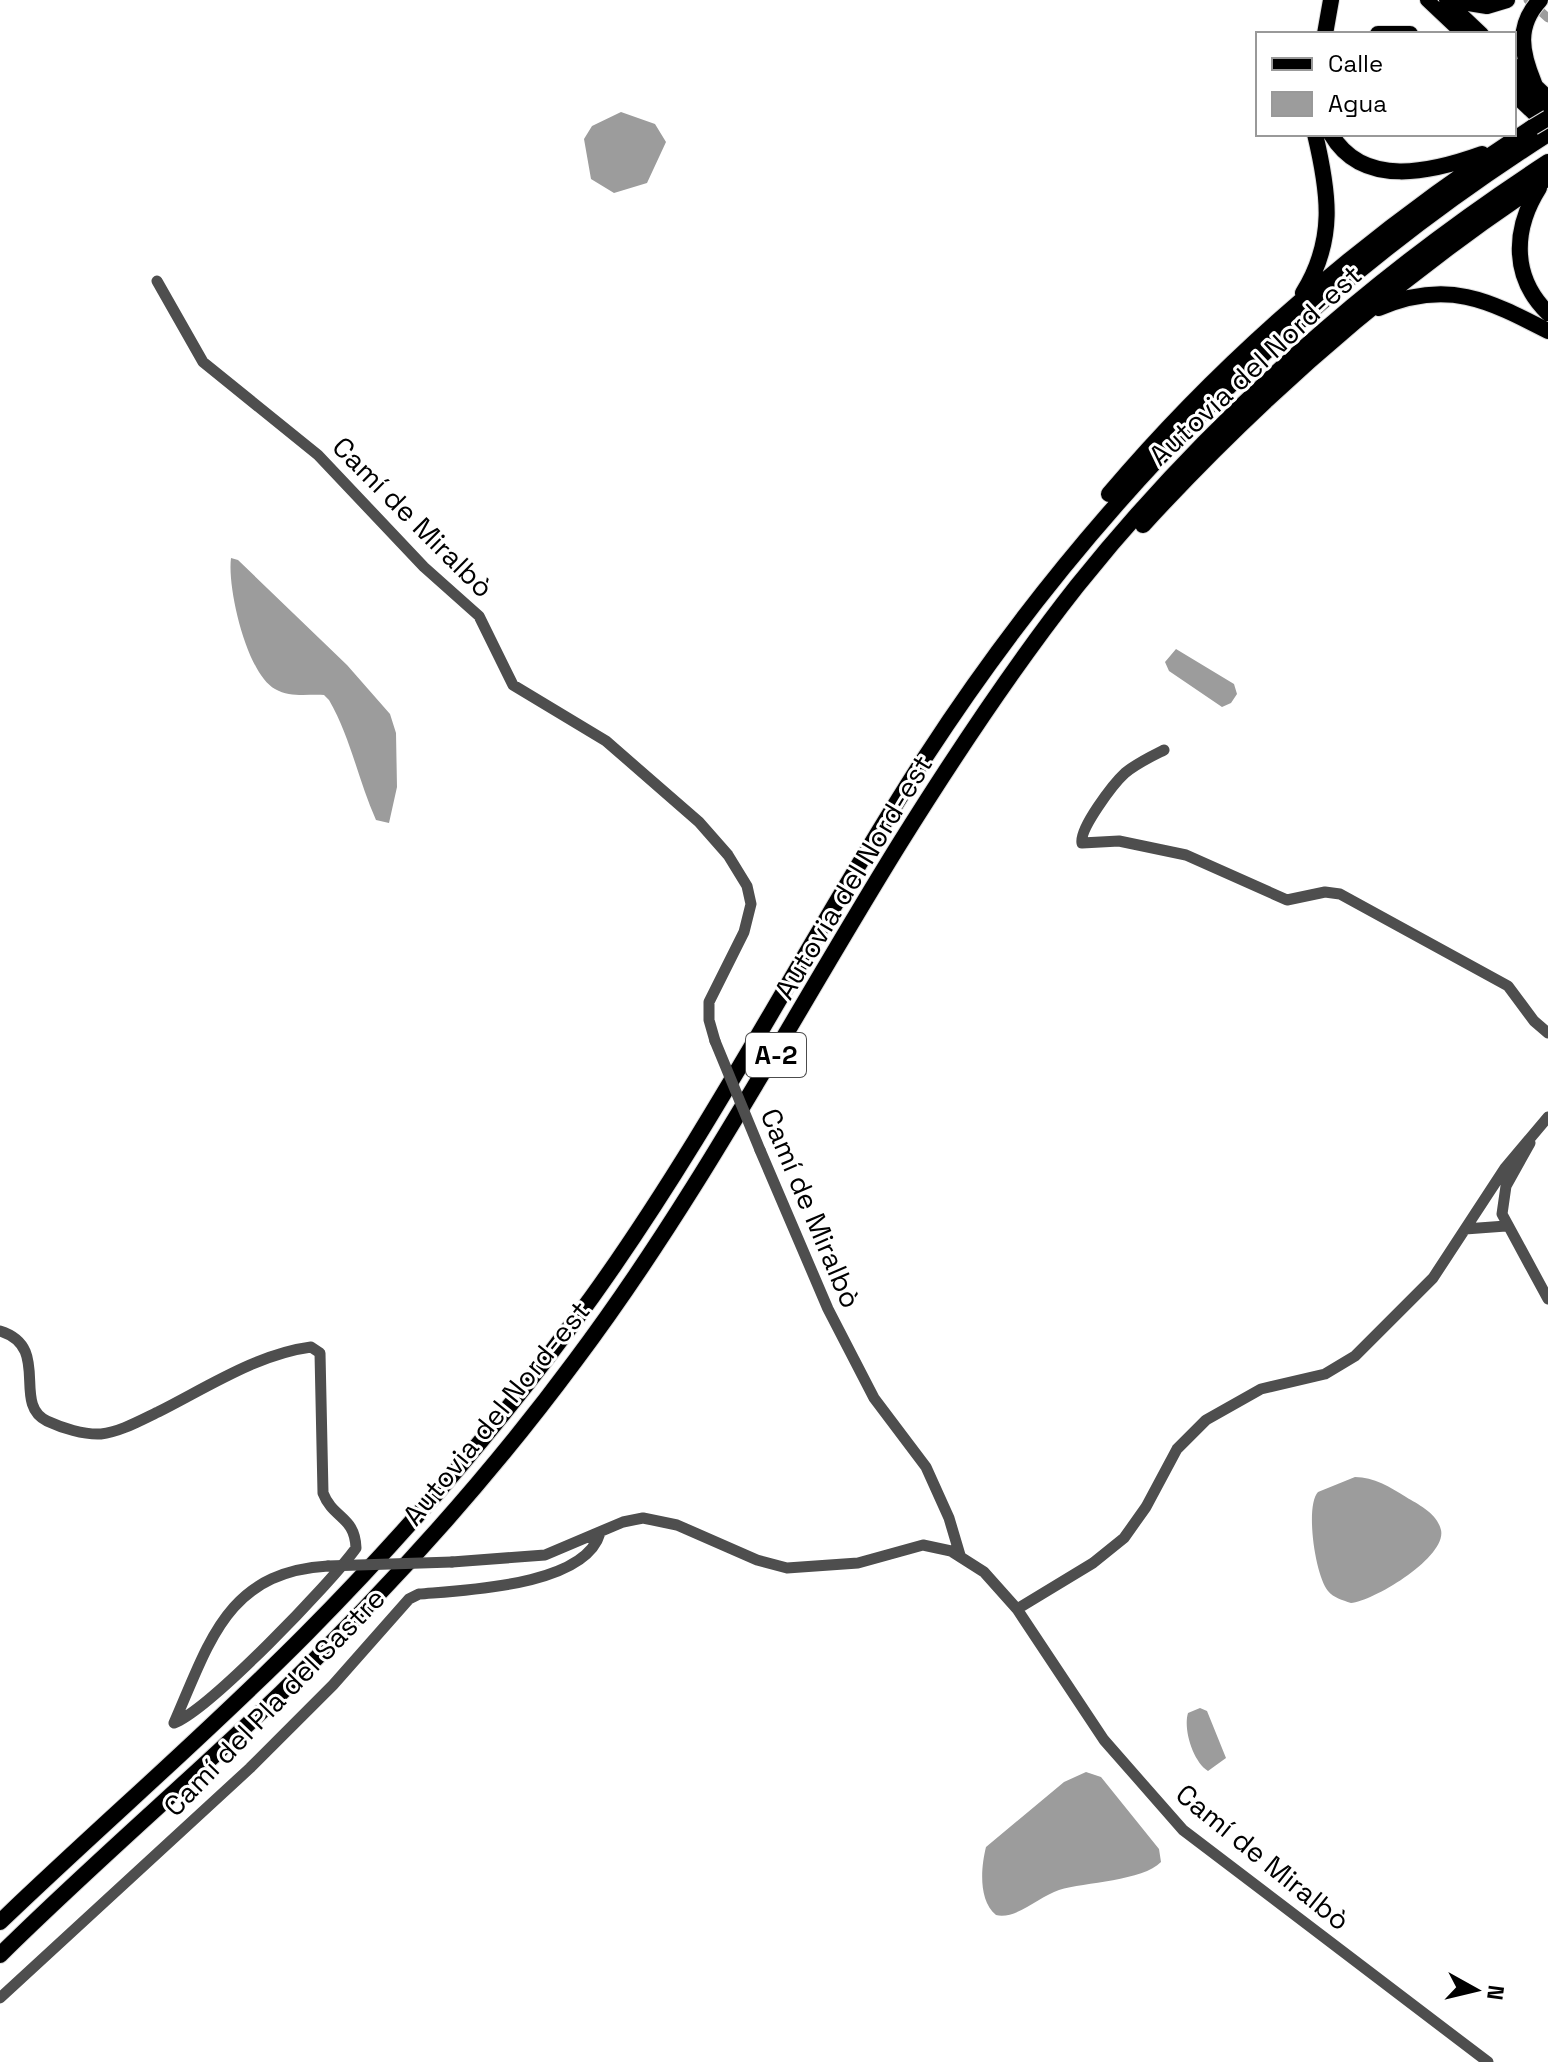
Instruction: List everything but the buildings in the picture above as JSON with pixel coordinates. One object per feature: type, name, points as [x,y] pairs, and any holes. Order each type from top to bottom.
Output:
[{"type":"highway","points":[[1325,32],[1331,0]]},
{"type":"highway","points":[[1448,0],[1487,6],[1506,0]]},
{"type":"highway","points":[[1534,83],[1523,52],[1526,19],[1540,0]]},
{"type":"highway","points":[[1333,136],[1353,160],[1391,172],[1435,168],[1502,147],[1543,131],[1548,118]]},
{"type":"highway","name":"Autovia del Nord-est","points":[[0,1922],[304,1636],[404,1531],[498,1421],[576,1319],[661,1196],[924,760],[1000,648],[1128,490],[1220,394],[1317,305],[1543,131]]},
{"type":"highway","points":[[1292,309],[1315,273],[1327,239],[1328,195],[1315,136]]},
{"type":"highway","points":[[841,897],[851,865],[912,767],[1045,573],[1163,433],[1292,309],[1396,224],[1502,147]]},
{"type":"highway","name":"Autovia del Nord-est","points":[[0,1955],[321,1653],[443,1524],[533,1417],[640,1272],[690,1197],[900,843],[1039,638],[1126,528],[1254,394],[1387,278],[1548,162]]},
{"type":"highway","points":[[1039,638],[1050,631],[1147,520],[1220,447],[1363,315],[1447,249],[1546,180]]},
{"type":"highway","points":[[1546,180],[1522,220],[1519,253],[1528,287],[1548,313]]},
{"type":"highway","points":[[1363,315],[1411,297],[1453,294],[1500,306],[1548,331]]},
{"type":"main road","points":[[1413,0],[1447,32]]},
{"type":"main road","points":[[1427,0],[1461,32]]},
{"type":"main road","points":[[1448,0],[1480,32]]},
{"type":"main road","points":[[1516,67],[1548,97]]},
{"type":"main road","points":[[1516,82],[1548,112]]},
{"type":"main road","points":[[1516,97],[1543,131]]},
{"type":"street","name":"Camí de Miralbò","points":[[157,281],[203,362],[324,461],[424,567],[479,616],[513,685],[606,741],[699,822],[728,855],[747,886],[751,904],[748,921],[709,1002],[709,1020],[715,1041],[834,1322],[874,1398],[926,1467],[949,1518],[960,1555],[984,1572],[1017,1609],[1104,1740],[1183,1830],[1488,2062]]},
{"type":"street","points":[[1164,750],[1117,780],[1085,829],[1082,843],[1119,841],[1196,858],[1287,900],[1325,892],[1340,894],[1508,986],[1521,999],[1534,1021],[1548,1033]]},
{"type":"street","points":[[1017,1609],[1093,1563],[1124,1538],[1177,1449],[1206,1420],[1261,1389],[1325,1374],[1352,1359],[1428,1284],[1505,1168],[1548,1117]]},
{"type":"street","points":[[1531,1135],[1527,1152],[1503,1195],[1506,1226],[1548,1299]]},
{"type":"street","points":[[1465,1229],[1506,1226]]},
{"type":"street","name":"Camí del Pla del Sastre","points":[[0,1331],[15,1338],[26,1351],[32,1401],[38,1415],[49,1422],[89,1434],[120,1429],[275,1357],[311,1347],[320,1353],[323,1493],[329,1504],[352,1526],[356,1548],[224,1687],[193,1714],[174,1723],[222,1622],[242,1596],[263,1581],[289,1570],[328,1566],[452,1562],[545,1555],[600,1533]]},
{"type":"street","points":[[600,1533],[631,1520],[655,1518],[757,1560],[793,1569],[858,1563],[923,1545],[943,1547],[960,1555]]},
{"type":"street","name":"Camí del Pla del Sastre","points":[[0,1998],[250,1768],[333,1685],[409,1599],[419,1594],[500,1585],[557,1571],[585,1558],[600,1533]]},
{"type":"water","points":[[621,112],[655,124],[666,142],[647,183],[614,193],[591,179],[584,139],[592,126]]},
{"type":"water","points":[[231,558],[238,560],[347,665],[390,714],[396,733],[397,787],[389,823],[376,820],[343,729],[329,700],[324,695],[281,692],[265,680],[256,666],[236,609]]},
{"type":"water","points":[[1176,649],[1234,684],[1237,694],[1231,703],[1222,707],[1169,671],[1165,662]]},
{"type":"water","points":[[1355,1477],[1382,1483],[1416,1503],[1432,1514],[1441,1530],[1440,1541],[1433,1553],[1407,1576],[1376,1595],[1351,1603],[1333,1595],[1323,1583],[1313,1541],[1312,1511],[1318,1492]]},
{"type":"water","points":[[1200,1708],[1207,1711],[1226,1758],[1208,1771],[1190,1745],[1187,1728],[1188,1713]]},
{"type":"water","points":[[1086,1772],[1101,1777],[1159,1849],[1161,1862],[1141,1873],[1059,1890],[1020,1911],[996,1915],[990,1909],[984,1892],[982,1873],[986,1847],[1064,1782]]},
{"type":"waterway","points":[[1528,0],[1548,18]]}]
